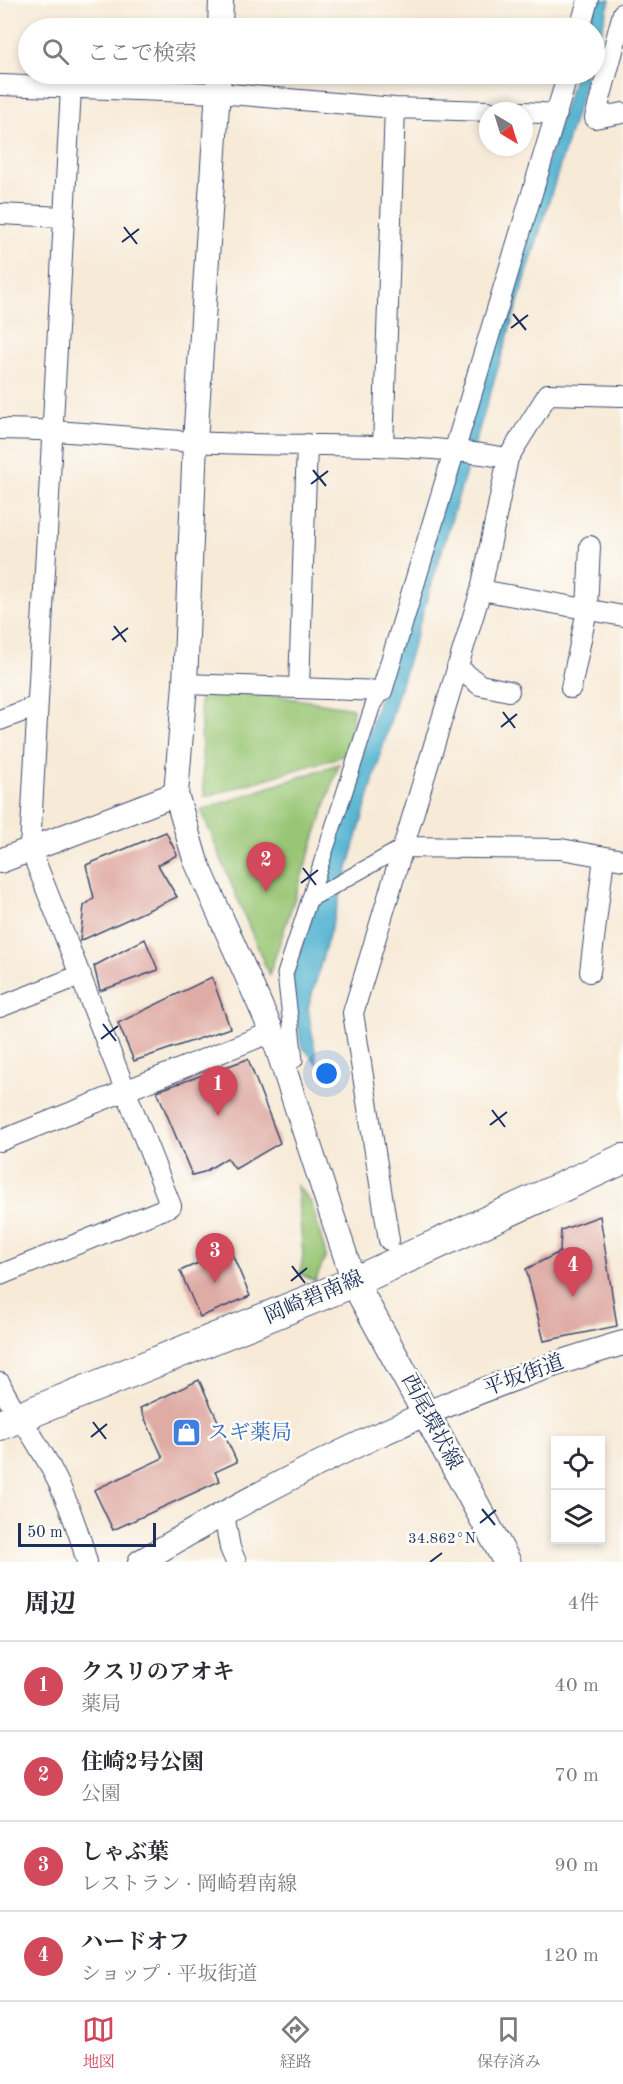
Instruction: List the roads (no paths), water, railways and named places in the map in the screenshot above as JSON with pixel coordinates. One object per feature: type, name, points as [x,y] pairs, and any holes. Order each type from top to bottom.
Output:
[{"type":"main road","name":"岡崎碧南線","points":[[10,1422],[354,1282],[623,1159]]},
{"type":"main road","name":"西尾環状線","points":[[354,1282],[507,1562]]},
{"type":"street","points":[[220,18],[221,0]]},
{"type":"street","points":[[583,18],[588,0]]},
{"type":"street","points":[[605,80],[623,13]]},
{"type":"street","points":[[0,85],[71,88],[189,84]]},
{"type":"street","points":[[218,84],[195,442],[185,684],[177,794],[195,859],[272,1032],[354,1282]]},
{"type":"street","points":[[225,84],[395,108],[479,111]]},
{"type":"street","points":[[295,1060],[285,974],[314,897],[373,705],[382,691],[565,84]]},
{"type":"street","points":[[604,84],[595,118],[623,112]]},
{"type":"street","points":[[0,1275],[171,1206],[30,848],[62,217],[71,88]]},
{"type":"street","points":[[383,446],[395,108]]},
{"type":"street","points":[[533,113],[557,114]]},
{"type":"street","points":[[0,214],[62,217]]},
{"type":"street","points":[[389,1240],[353,1013],[481,590],[508,458],[548,394],[623,396]]},
{"type":"street","points":[[0,429],[53,429],[195,442],[456,449],[508,458]]},
{"type":"street","points":[[299,688],[307,444]]},
{"type":"street","points":[[571,688],[587,610],[590,546]]},
{"type":"street","points":[[481,590],[623,616]]},
{"type":"street","points":[[457,667],[480,685],[509,691]]},
{"type":"street","points":[[185,684],[382,691]]},
{"type":"street","points":[[0,720],[37,706]]},
{"type":"street","points":[[0,861],[177,794]]},
{"type":"street","points":[[314,897],[403,847],[561,849],[613,859],[590,972]]},
{"type":"street","points":[[0,1006],[81,975]]},
{"type":"street","points":[[0,1141],[272,1032]]},
{"type":"street","name":"平坂街道","points":[[151,1559],[180,1538],[256,1496],[426,1413],[560,1361],[623,1343]]},
{"type":"street","points":[[0,1383],[10,1422],[36,1443],[76,1518],[87,1562]]},
{"type":"street","points":[[224,1514],[230,1548],[236,1562]]},
{"type":"water","points":[[597,0],[610,0],[605,18],[591,18]]},
{"type":"water","points":[[572,84],[585,84],[400,687],[308,1008],[317,1063],[301,1045],[291,980]]},
{"type":"place","name":"住崎2号公園","points":[[266,892]]},
{"type":"place","name":"クスリのアオキ","points":[[218,1116]]},
{"type":"place","name":"しゃぶ葉","points":[[215,1283]]},
{"type":"place","name":"ハードオフ","points":[[573,1297]]},
{"type":"place","name":"スギ薬局","points":[[187,1433]]}]
